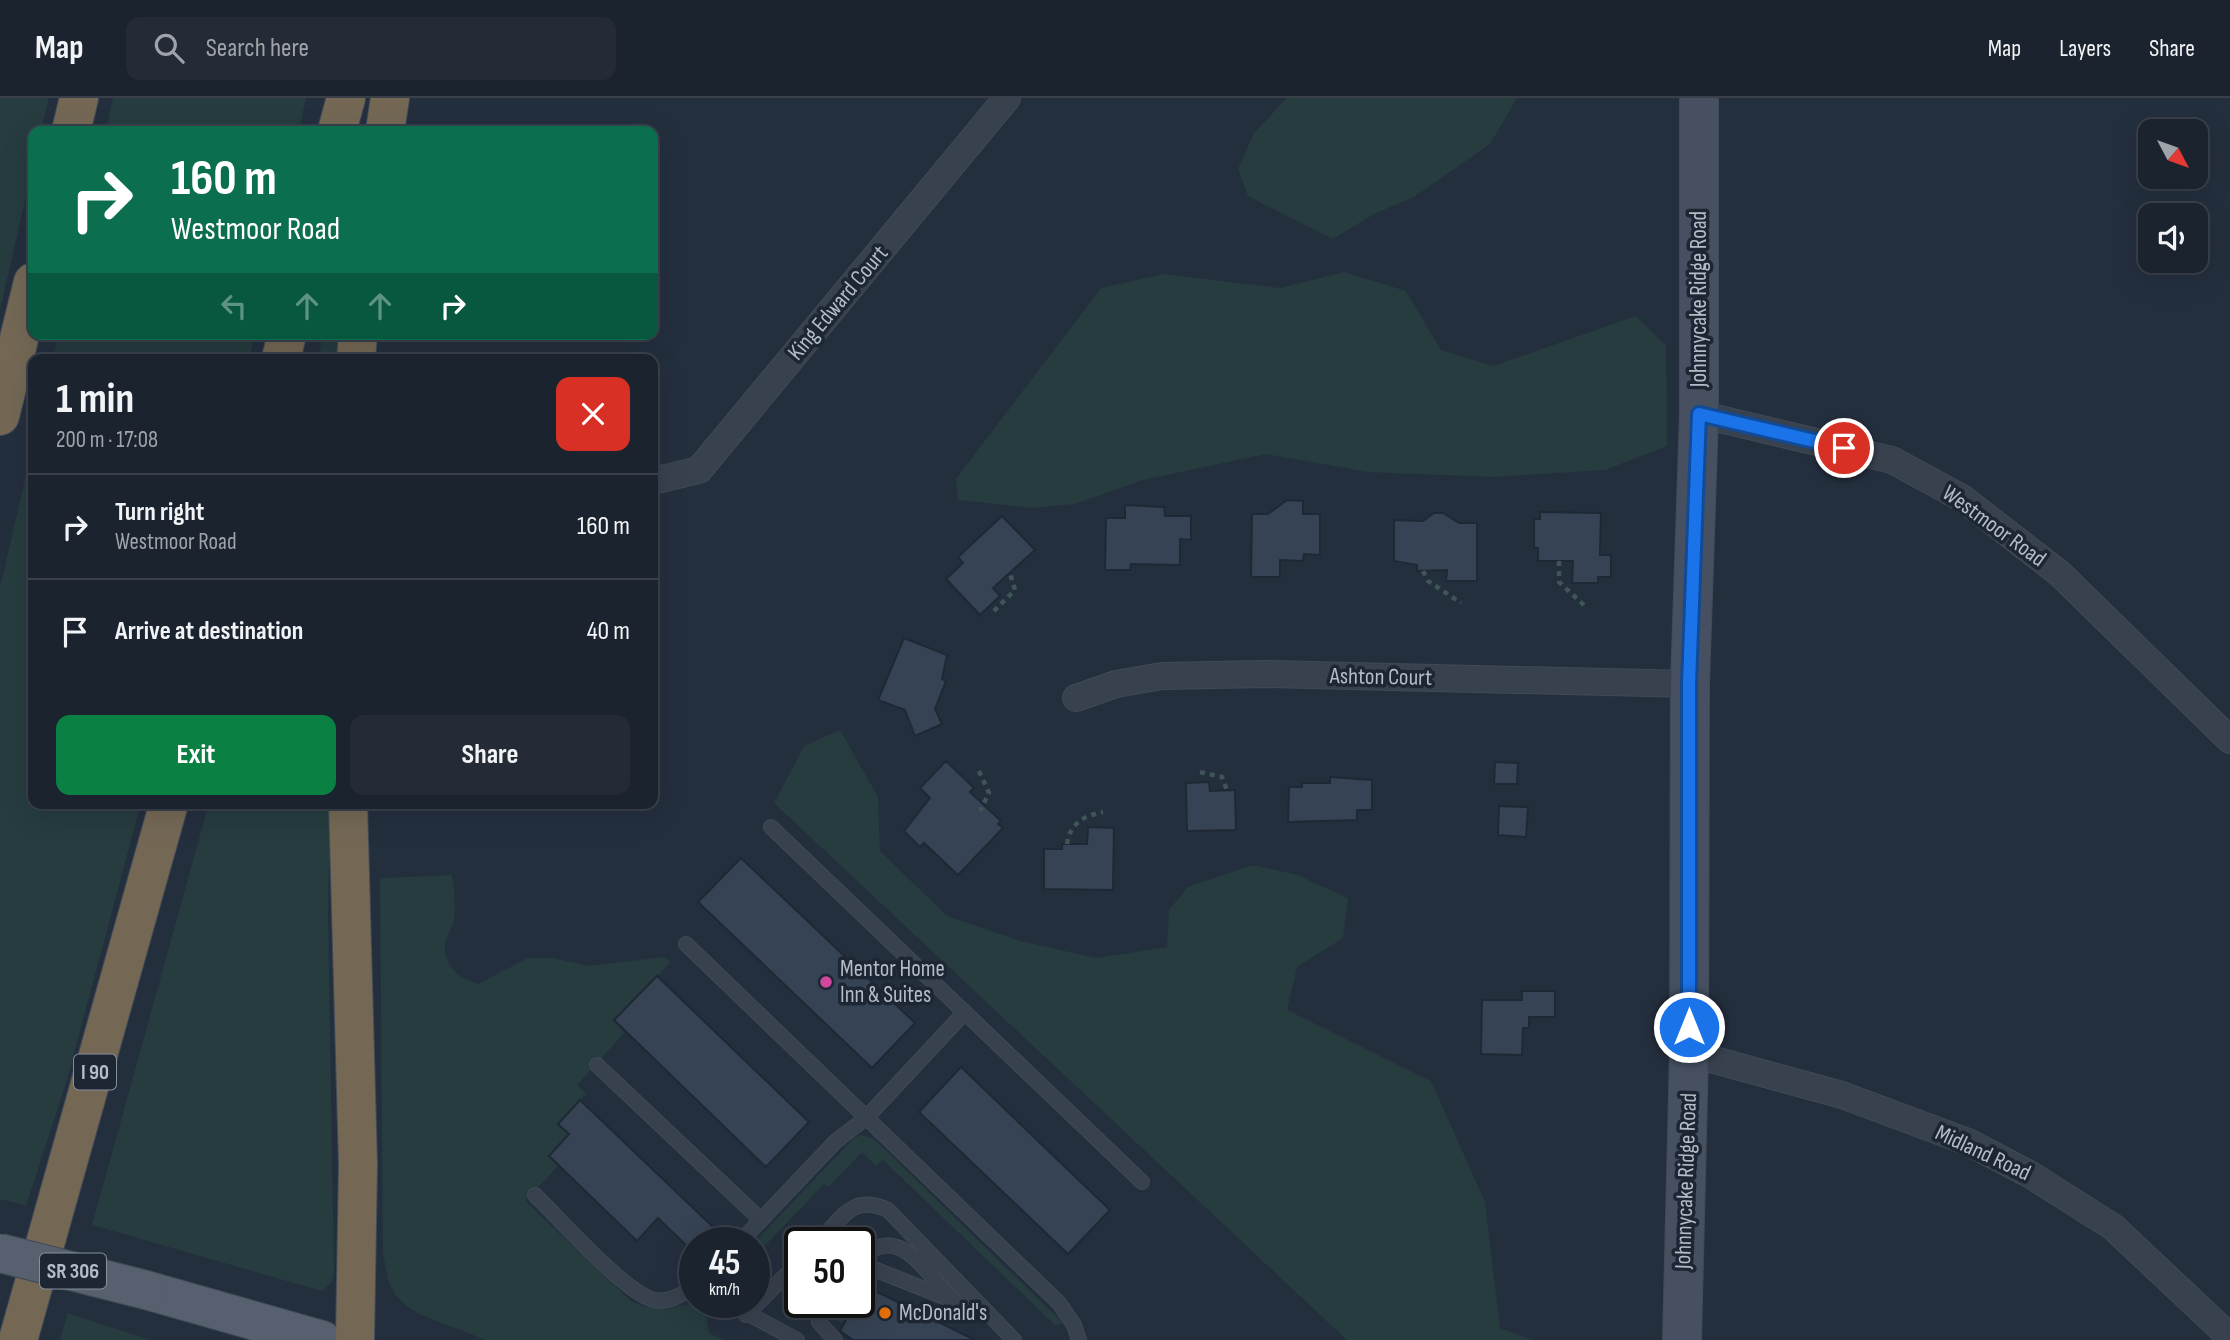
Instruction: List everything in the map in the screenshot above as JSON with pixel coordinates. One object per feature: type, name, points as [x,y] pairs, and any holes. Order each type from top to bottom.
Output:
[{"type":"highway","points":[[72,126],[79,98]]},
{"type":"highway","points":[[338,126],[346,98]]},
{"type":"highway","points":[[386,126],[390,98]]},
{"type":"highway","points":[[0,416],[28,302]]},
{"type":"highway","name":"I 90","points":[[18,1340],[167,809]]},
{"type":"highway","points":[[348,809],[358,1164],[355,1340]]},
{"type":"main road","name":"Johnnycake Ridge Road","points":[[1682,1340],[1689,1053],[1689,684],[1699,414],[1699,98]]},
{"type":"main road","name":"SR 306","points":[[0,1253],[146,1290],[322,1340]]},
{"type":"street","name":"King Edward Court","points":[[658,480],[699,470],[1007,98]]},
{"type":"street","name":"Westmoor Road","points":[[1699,414],[1892,460],[1962,498],[2059,573],[2230,740]]},
{"type":"street","name":"Ashton Court","points":[[1076,698],[1116,684],[1175,676],[1265,674],[1689,684]]},
{"type":"street","name":"Midland Road","points":[[1689,1053],[1842,1095],[1968,1142],[2031,1175],[2113,1227],[2230,1337]]},
{"type":"lane","points":[[771,827],[1142,1182]]},
{"type":"lane","points":[[686,944],[1059,1303],[1074,1325],[1079,1340]]},
{"type":"lane","points":[[754,1227],[836,1141],[866,1118],[965,1012]]},
{"type":"lane","points":[[597,1065],[761,1220]]},
{"type":"lane","points":[[535,1195],[634,1290],[655,1300],[679,1296]]},
{"type":"lane","points":[[833,1227],[854,1206],[871,1202],[888,1210],[1014,1340]]},
{"type":"lane","points":[[875,1249],[880,1245],[892,1244],[903,1248],[953,1301]]},
{"type":"lane","points":[[875,1269],[991,1316]]},
{"type":"lane","points":[[770,1291],[784,1277]]},
{"type":"lane","points":[[752,1318],[797,1340]]},
{"type":"lane","points":[[819,1318],[819,1322],[835,1340]]},
{"type":"path","points":[[1559,561],[1559,582],[1586,607]]},
{"type":"path","points":[[1423,571],[1428,581],[1461,603]]},
{"type":"path","points":[[995,611],[1015,590],[1010,573]]},
{"type":"path","points":[[979,771],[989,793],[980,811]]},
{"type":"path","points":[[1200,772],[1222,777],[1227,790]]},
{"type":"path","points":[[1067,844],[1073,827],[1080,820],[1103,812]]},
{"type":"green space","points":[[0,98],[49,98],[42,126],[28,126],[28,188],[0,310]]},
{"type":"green space","points":[[113,98],[306,98],[300,126],[107,126]]},
{"type":"green space","points":[[1287,98],[1517,98],[1490,144],[1414,197],[1374,214],[1333,239],[1248,196],[1238,169],[1254,133]]},
{"type":"green space","points":[[1344,272],[1406,291],[1441,350],[1493,366],[1636,316],[1666,346],[1667,446],[1605,470],[1492,477],[1368,472],[1266,454],[1143,480],[1075,504],[1031,508],[958,500],[956,479],[1101,288],[1164,274],[1280,288]]},
{"type":"green space","points":[[58,340],[254,340],[250,354],[54,354]]},
{"type":"green space","points":[[322,340],[340,340],[339,354],[319,354]]},
{"type":"green space","points":[[28,467],[28,809],[139,809],[66,1083],[26,1206],[0,1199],[0,588]]},
{"type":"green space","points":[[840,730],[878,797],[880,851],[947,916],[1020,941],[1096,958],[1167,947],[1169,910],[1188,887],[1253,865],[1297,875],[1348,898],[1343,938],[1297,967],[1287,1010],[1431,1081],[1485,1202],[1500,1328],[1532,1340],[1347,1340],[774,803],[804,746]]},
{"type":"green space","points":[[207,809],[330,809],[328,911],[332,1282],[322,1291],[92,1225]]},
{"type":"green space","points":[[452,875],[455,913],[445,943],[445,953],[454,971],[478,984],[528,958],[552,958],[589,966],[664,957],[671,962],[614,1020],[624,1033],[577,1085],[586,1094],[558,1123],[569,1134],[549,1156],[558,1166],[525,1201],[631,1301],[652,1308],[679,1306],[679,1318],[707,1318],[709,1333],[724,1340],[486,1340],[419,1314],[395,1295],[388,1280],[383,1253],[380,878]]},
{"type":"green space","points":[[861,1135],[874,1139],[1063,1323],[1056,1326],[883,1160],[876,1166],[862,1152],[828,1187],[824,1184],[770,1240],[769,1227],[853,1139]]},
{"type":"green space","points":[[68,1313],[150,1340],[60,1340]]},
{"type":"green space","points":[[832,1318],[847,1318],[844,1324]]},
{"type":"building","points":[[1287,500],[1303,501],[1303,514],[1320,514],[1320,555],[1304,554],[1303,561],[1280,560],[1280,577],[1251,577],[1252,514],[1268,514]]},
{"type":"building","points":[[1125,505],[1164,507],[1165,516],[1191,516],[1191,540],[1180,539],[1180,565],[1131,564],[1130,570],[1105,570],[1106,518],[1125,518]]},
{"type":"building","points":[[1540,512],[1601,513],[1600,555],[1611,555],[1611,577],[1598,577],[1598,583],[1572,583],[1573,561],[1538,561],[1538,548],[1534,548],[1534,519],[1540,519]]},
{"type":"building","points":[[1434,513],[1443,513],[1459,523],[1477,523],[1477,581],[1446,581],[1447,570],[1417,571],[1417,565],[1394,561],[1394,520],[1423,521]]},
{"type":"building","points":[[1002,516],[1035,550],[993,588],[1000,596],[980,615],[946,579],[963,563],[958,557]]},
{"type":"building","points":[[904,638],[947,655],[942,679],[946,681],[935,709],[942,724],[915,736],[905,710],[878,700]]},
{"type":"building","points":[[946,761],[974,788],[970,792],[1001,821],[998,824],[1003,828],[958,875],[924,843],[920,847],[904,831],[930,798],[920,788]]},
{"type":"building","points":[[1495,762],[1518,763],[1517,784],[1494,784]]},
{"type":"building","points":[[1330,777],[1372,780],[1372,810],[1357,810],[1357,820],[1288,822],[1289,787],[1302,787],[1302,783],[1330,783]]},
{"type":"building","points":[[1209,782],[1210,791],[1235,790],[1236,830],[1187,831],[1186,783]]},
{"type":"building","points":[[1499,806],[1528,807],[1526,837],[1498,835]]},
{"type":"building","points":[[1088,827],[1114,828],[1113,890],[1044,889],[1044,849],[1062,849],[1062,844],[1087,844]]},
{"type":"building","name":"Mentor Home Inn & Suites","points":[[741,858],[915,1023],[872,1068],[698,902]]},
{"type":"building","points":[[657,976],[809,1122],[766,1167],[614,1020]]},
{"type":"building","points":[[1522,991],[1555,991],[1555,1017],[1529,1017],[1529,1028],[1523,1028],[1522,1055],[1481,1054],[1482,1000],[1522,1000]]},
{"type":"building","name":"Mentor Home Inn & Suites","points":[[961,1067],[1110,1210],[1068,1254],[919,1112]]},
{"type":"building","points":[[580,1100],[713,1227],[679,1227],[679,1238],[658,1218],[637,1241],[549,1156],[569,1134],[558,1124]]},
{"type":"building","name":"McDonald's","points":[[875,1291],[975,1340],[853,1340],[840,1331],[847,1318],[875,1318]]},
{"type":"place","name":"Mentor Home Inn & Suites","points":[[826,982]]},
{"type":"place","name":"McDonald's","points":[[885,1313]]},
{"type":"route","points":[[1689,1027],[1689,684],[1699,414],[1844,448]]}]
